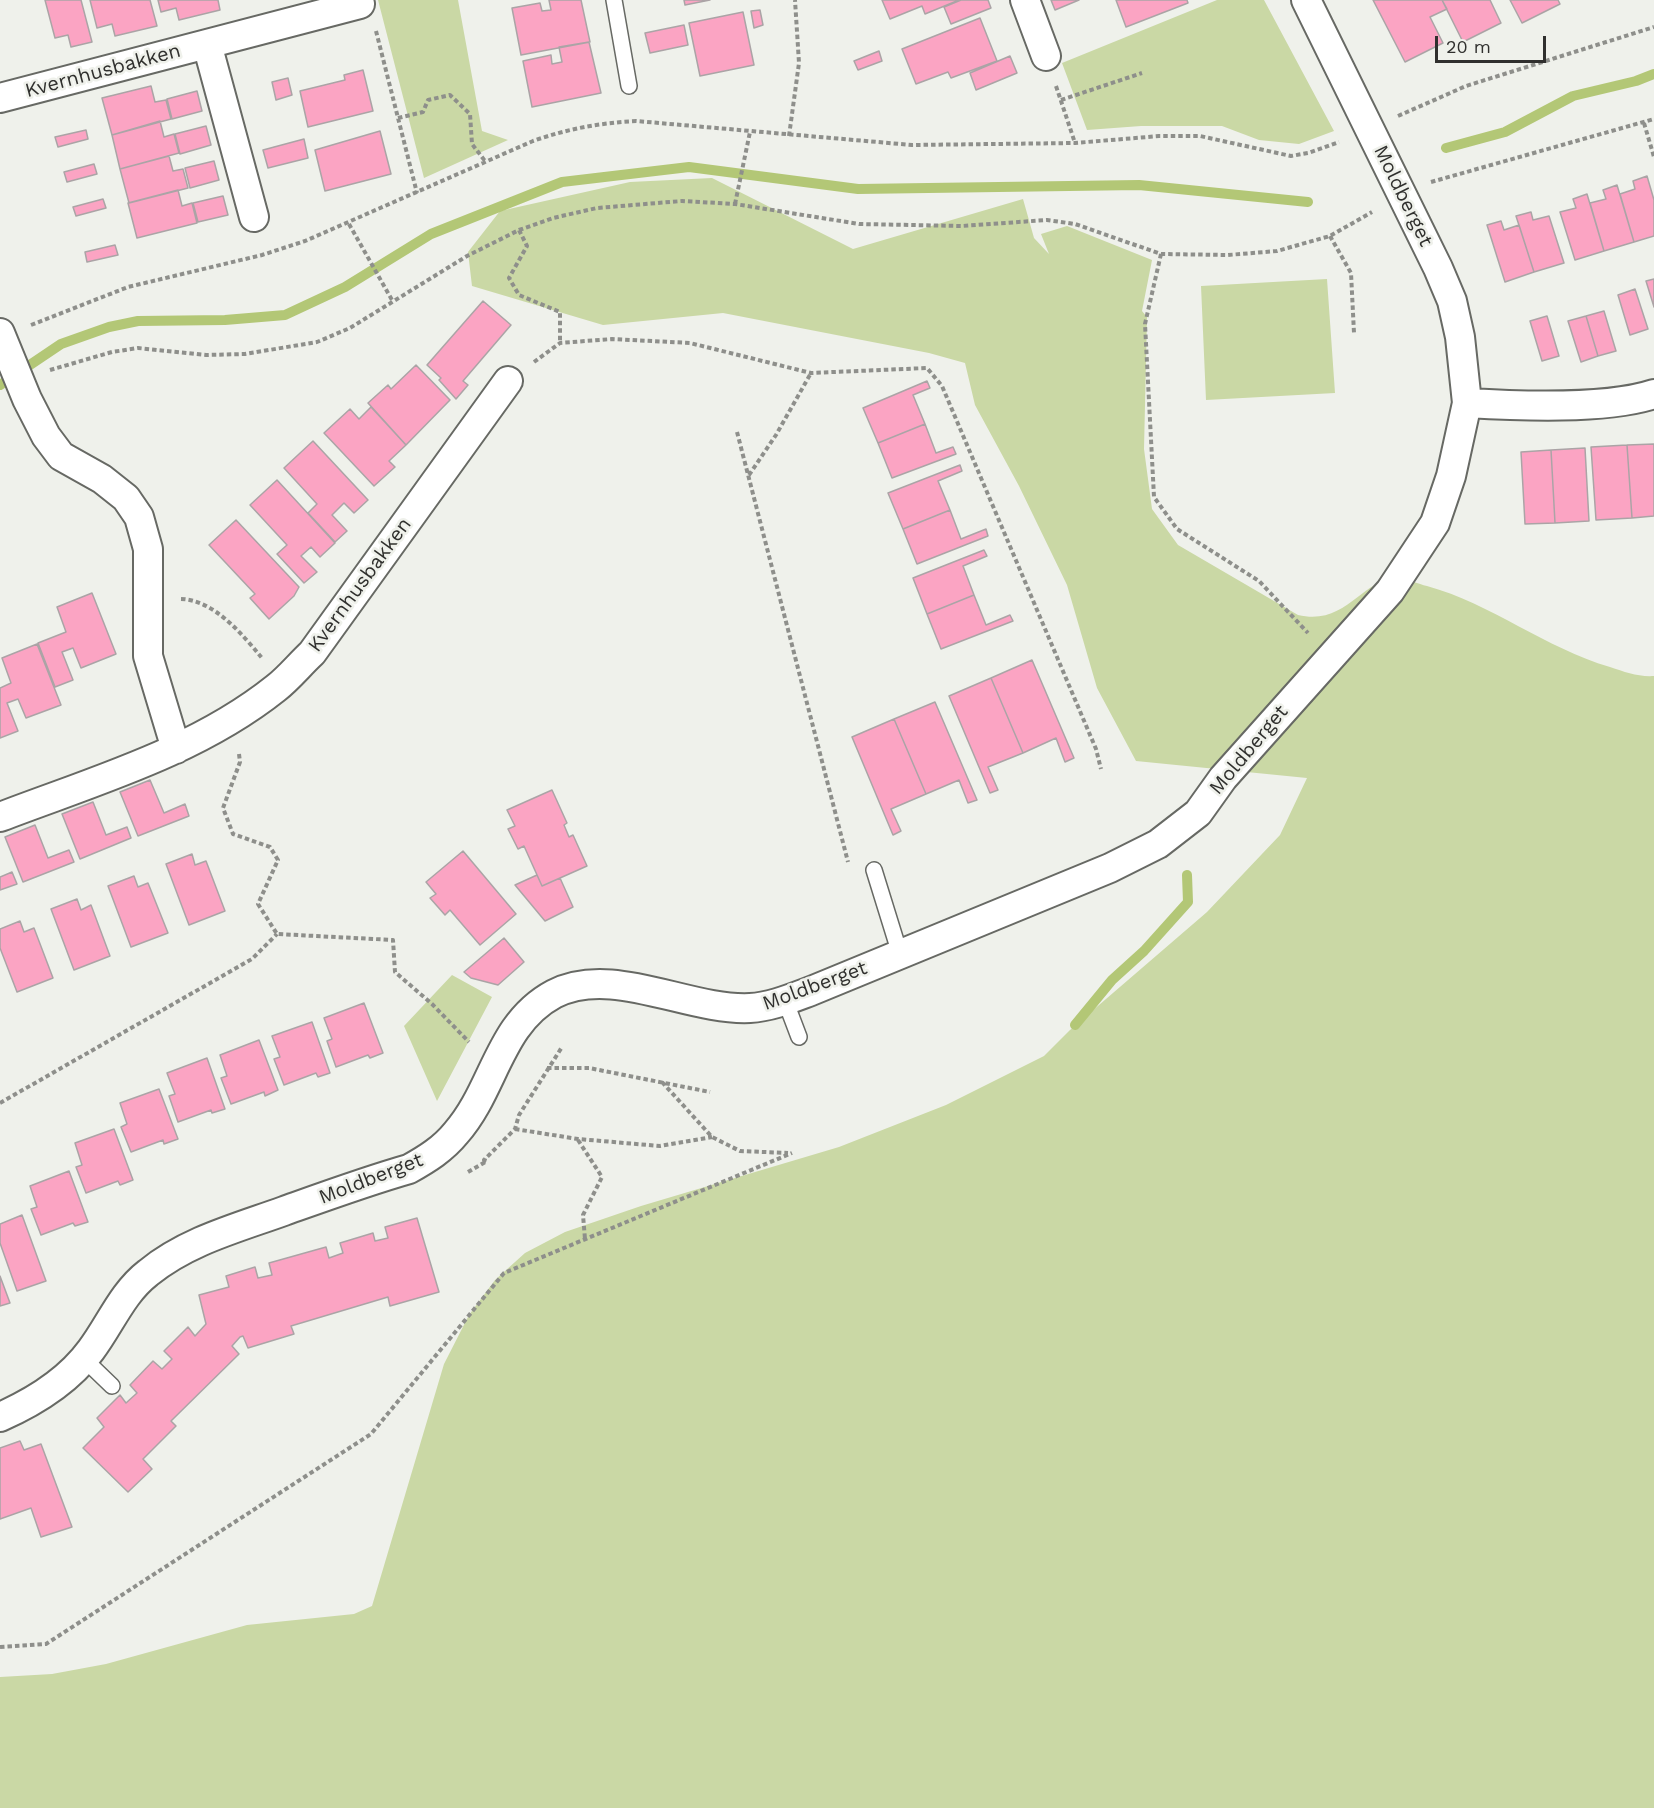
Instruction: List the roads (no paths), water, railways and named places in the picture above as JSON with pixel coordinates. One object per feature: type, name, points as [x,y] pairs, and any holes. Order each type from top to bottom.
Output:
[{"type":"street","points":[[1025,0],[1046,56]]},
{"type":"street","name":"Moldberget","points":[[0,1417],[51,1388],[84,1359],[130,1291],[145,1275],[166,1260],[213,1236],[410,1169],[431,1157],[458,1132],[507,1040],[522,1018],[554,994],[575,986],[594,983],[617,985],[728,1007],[752,1008],[785,1000],[1110,868],[1158,844],[1198,813],[1223,778],[1390,591],[1414,557],[1438,514],[1451,476],[1467,403],[1460,337],[1452,301],[1438,268],[1306,0]]},
{"type":"street","name":"Kvernhusbakken","points":[[0,98],[207,44],[367,13]]},
{"type":"street","name":"Kvernhusbakken","points":[[207,44],[254,217]]},
{"type":"street","points":[[12,330],[27,399],[46,436],[61,456],[102,479],[126,498],[139,517],[148,549],[148,656],[176,749]]},
{"type":"street","name":"Kvernhusbakken","points":[[0,817],[176,749],[235,718],[278,687],[312,652],[508,381]]},
{"type":"street","points":[[1467,403],[1609,403],[1636,400],[1654,394]]},
{"type":"lane","points":[[614,0],[629,86]]},
{"type":"lane","points":[[874,870],[900,954]]},
{"type":"lane","points":[[785,1000],[799,1037]]},
{"type":"lane","points":[[84,1359],[111,1386]]},
{"type":"waterway","points":[[1446,148],[1505,132],[1573,96],[1636,81],[1654,74]]},
{"type":"waterway","points":[[0,385],[61,344],[109,327],[138,321],[225,320],[285,315],[345,287],[431,234],[562,182],[689,167],[858,189],[1139,185],[1308,202]]},
{"type":"waterway","points":[[1075,1025],[1112,980],[1144,951],[1188,902],[1187,875]]}]
